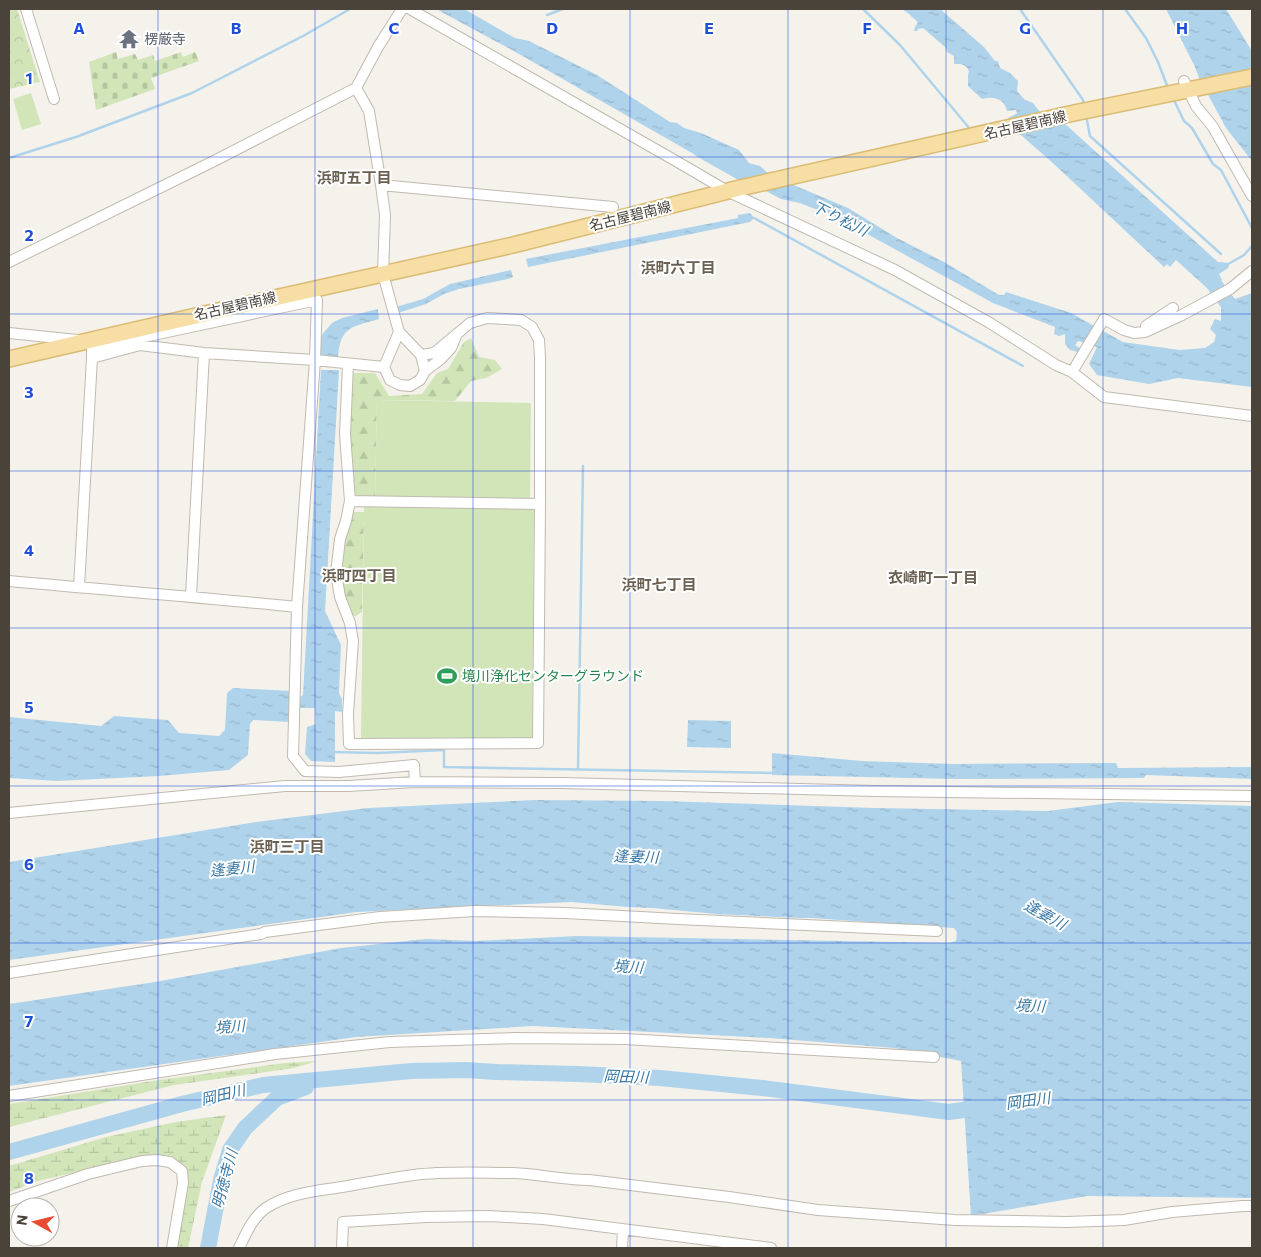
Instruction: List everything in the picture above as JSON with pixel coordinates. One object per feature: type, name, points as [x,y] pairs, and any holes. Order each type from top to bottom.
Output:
[{"type":"main road","name":"名古屋碧南線","points":[[9,359],[261,300],[513,245],[734,190],[1007,128],[1181,89],[1252,77]]},
{"type":"street","points":[[26,9],[54,99]]},
{"type":"street","points":[[9,262],[214,161],[356,88],[378,47],[402,9]]},
{"type":"street","points":[[410,9],[676,161],[895,270],[990,323],[1056,365],[1074,370],[1104,397],[1252,416]]},
{"type":"street","points":[[356,88],[369,111],[381,185],[384,215],[383,274],[399,332],[422,355],[426,371]]},
{"type":"street","points":[[1181,89],[1213,127],[1252,196]]},
{"type":"street","points":[[381,185],[613,206]]},
{"type":"street","points":[[1074,370],[1104,320],[1134,333],[1145,332],[1230,289],[1252,271]]},
{"type":"street","points":[[79,587],[92,348],[317,300],[297,607],[293,756],[305,771],[339,772],[414,764],[415,782]]},
{"type":"street","points":[[1134,333],[1173,308]]},
{"type":"street","points":[[348,364],[345,434],[350,501],[340,539],[336,572],[340,596],[350,623],[353,641],[348,714],[349,744],[538,743],[539,340],[532,326],[521,320],[487,318],[470,323],[434,353],[422,355]]},
{"type":"street","points":[[399,332],[384,367],[390,380],[400,385],[410,386],[420,380],[426,371],[451,348],[457,333]]},
{"type":"street","points":[[9,333],[86,340]]},
{"type":"street","points":[[92,358],[140,345],[204,353],[314,360],[384,367]]},
{"type":"street","points":[[191,596],[204,353]]},
{"type":"street","points":[[350,501],[540,504]]},
{"type":"street","points":[[9,580],[297,607]]},
{"type":"street","points":[[9,813],[285,786],[348,786],[415,782],[1252,796]]},
{"type":"street","points":[[9,973],[273,931],[380,917],[475,911],[565,912],[937,931]]},
{"type":"street","points":[[9,1096],[275,1054],[390,1042],[515,1038],[625,1039],[934,1057]]},
{"type":"street","points":[[9,1201],[97,1172],[142,1161],[157,1160],[170,1162],[182,1171],[183,1184],[172,1248]]},
{"type":"street","points":[[238,1248],[256,1217],[277,1201],[302,1193],[415,1175],[497,1173],[546,1176],[617,1183],[818,1210],[955,1220],[1067,1222],[1124,1220],[1172,1212],[1252,1206]]},
{"type":"street","points":[[342,1248],[343,1222],[426,1217],[489,1216],[543,1219],[711,1244],[771,1248]]},
{"type":"street","points":[[622,1248],[623,1230]]},
{"type":"green space","points":[[9,9],[17,9],[40,82],[9,89]]},
{"type":"green space","points":[[116,52],[118,59],[135,54],[138,60],[153,55],[155,61],[181,52],[183,57],[195,52],[199,61],[151,78],[155,89],[96,110],[89,62]]},
{"type":"green space","points":[[31,93],[41,124],[22,130],[13,99]]},
{"type":"green space","points":[[471,338],[479,357],[495,360],[502,369],[486,378],[471,381],[455,401],[377,400],[375,496],[350,497],[348,373],[375,373],[389,396],[422,394],[437,373],[448,369],[464,342]]},
{"type":"green space","points":[[377,400],[531,403],[530,499],[375,496]]},
{"type":"green space","name":"境川浄化センターグラウンド","points":[[364,507],[534,508],[532,741],[361,739]]},
{"type":"green space","points":[[353,512],[364,512],[362,612],[356,616],[347,615],[336,573],[347,515]]},
{"type":"green space","points":[[317,1061],[294,1068],[174,1085],[9,1127],[9,1104],[159,1080],[285,1063]]},
{"type":"green space","points":[[226,1115],[202,1182],[188,1248],[172,1248],[182,1171],[157,1160],[110,1164],[38,1181],[9,1192],[9,1166],[106,1137],[176,1122]]},
{"type":"water","points":[[436,9],[464,9],[515,38],[529,41],[597,75],[670,122],[677,123],[684,128],[701,133],[739,150],[749,163],[760,166],[770,175],[848,208],[897,238],[944,262],[999,295],[1004,295],[1006,292],[1071,313],[1123,342],[1179,350],[1205,348],[1214,342],[1216,335],[1210,329],[1215,319],[1221,321],[1221,304],[1252,293],[1252,387],[1178,378],[1149,384],[1097,375],[1089,364],[1097,347],[1078,341],[1075,345],[1080,348],[1078,352],[1070,350],[1065,344],[1065,334],[1059,336],[1054,334],[1055,327],[993,303],[838,218],[800,203],[781,199],[744,177],[732,163],[724,159],[706,161],[512,50]]},
{"type":"water","points":[[900,9],[940,9],[984,47],[995,61],[998,61],[1000,68],[1010,73],[1018,81],[1017,91],[1025,100],[1033,103],[1040,112],[1054,111],[1064,123],[1218,262],[1230,263],[1228,268],[1219,274],[1222,280],[1219,282],[1223,287],[1213,291],[1211,286],[1207,288],[1176,260],[1170,267],[1167,264],[1164,267],[1006,122],[1008,118],[1017,113],[1016,110],[1007,111],[1003,103],[998,99],[982,99],[968,86],[969,71],[967,67],[961,64],[954,64],[954,56],[947,52],[945,47],[923,28],[914,31],[918,22],[907,12]]},
{"type":"water","points":[[1166,9],[1226,9],[1252,51],[1252,161],[1226,128],[1199,78]]},
{"type":"water","points":[[750,213],[754,218],[750,222],[528,267],[526,259],[738,218],[738,215]]},
{"type":"water","points":[[511,270],[513,277],[508,279],[459,289],[444,294],[426,304],[398,313],[396,307],[423,299],[450,284]]},
{"type":"water","points":[[378,309],[379,319],[355,326],[345,334],[341,340],[338,358],[321,356],[319,338],[332,323],[342,318]]},
{"type":"water","points":[[321,370],[339,370],[325,611],[341,645],[339,693],[342,699],[342,712],[335,711],[335,762],[311,761],[305,754],[307,727],[316,724],[315,708],[298,708],[300,697],[303,695]]},
{"type":"water","points":[[233,688],[291,691],[290,722],[253,720],[250,724],[248,755],[229,770],[159,776],[57,781],[9,778],[9,717],[101,726],[114,716],[168,720],[179,733],[219,736],[225,730],[227,693]]},
{"type":"water","points":[[688,720],[731,721],[731,748],[687,747]]},
{"type":"water","points":[[772,753],[862,761],[954,764],[1116,763],[1118,768],[1252,767],[1252,779],[1146,775],[1144,778],[956,779],[772,775]]},
{"type":"water","points":[[534,800],[662,801],[1048,811],[1118,802],[1252,806],[1252,1198],[1087,1196],[971,1216],[961,1061],[894,1048],[769,1038],[533,1026],[356,1037],[9,1086],[9,1004],[155,982],[341,948],[426,939],[476,941],[577,936],[949,943],[956,941],[957,932],[954,928],[812,918],[716,914],[571,902],[357,912],[9,960],[9,862],[256,822],[368,808]]},
{"type":"waterway","points":[[9,158],[76,137],[192,93],[303,36],[350,9]]},
{"type":"waterway","points":[[547,15],[563,9]]},
{"type":"waterway","points":[[863,9],[900,45],[970,129]]},
{"type":"waterway","points":[[1020,9],[1083,100],[1084,105]]},
{"type":"waterway","points":[[1125,9],[1146,38],[1168,88]]},
{"type":"waterway","points":[[1173,98],[1184,121],[1192,128],[1213,164],[1221,170],[1252,228]]},
{"type":"waterway","points":[[1086,115],[1090,136],[1221,254]]},
{"type":"waterway","name":"下り松川","points":[[700,149],[760,183]]},
{"type":"waterway","points":[[754,218],[1023,366]]},
{"type":"waterway","points":[[1230,263],[1244,255],[1252,246]]},
{"type":"waterway","points":[[1211,280],[1227,302],[1252,329]]},
{"type":"waterway","points":[[578,769],[583,466]]},
{"type":"waterway","points":[[332,752],[378,753],[444,750],[444,767],[775,773]]},
{"type":"waterway","name":"岡田川","points":[[9,1152],[182,1104],[263,1085],[411,1071],[466,1070],[660,1078],[762,1088],[949,1112],[985,1107]]},
{"type":"waterway","name":"明徳寺川","points":[[208,1248],[221,1180],[230,1150],[245,1128],[277,1098],[306,1087]]},
{"type":"place","name":"楞厳寺","points":[[129,39]]},
{"type":"place","name":"境川浄化センターグラウンド","points":[[447,676]]},
{"type":"district","name":"浜町五丁目","points":[[354,178]]},
{"type":"district","name":"浜町六丁目","points":[[678,268]]},
{"type":"district","name":"浜町四丁目","points":[[359,576]]},
{"type":"district","name":"衣崎町一丁目","points":[[933,578]]},
{"type":"district","name":"浜町七丁目","points":[[659,585]]},
{"type":"district","name":"浜町三丁目","points":[[287,847]]},
{"type":"water label","name":"逢妻川","points":[[636,857]]},
{"type":"water label","name":"逢妻川","points":[[232,869]]},
{"type":"water label","name":"逢妻川","points":[[1045,915]]},
{"type":"water label","name":"境川","points":[[628,967]]},
{"type":"water label","name":"境川","points":[[1030,1006]]},
{"type":"water label","name":"境川","points":[[230,1027]]}]
